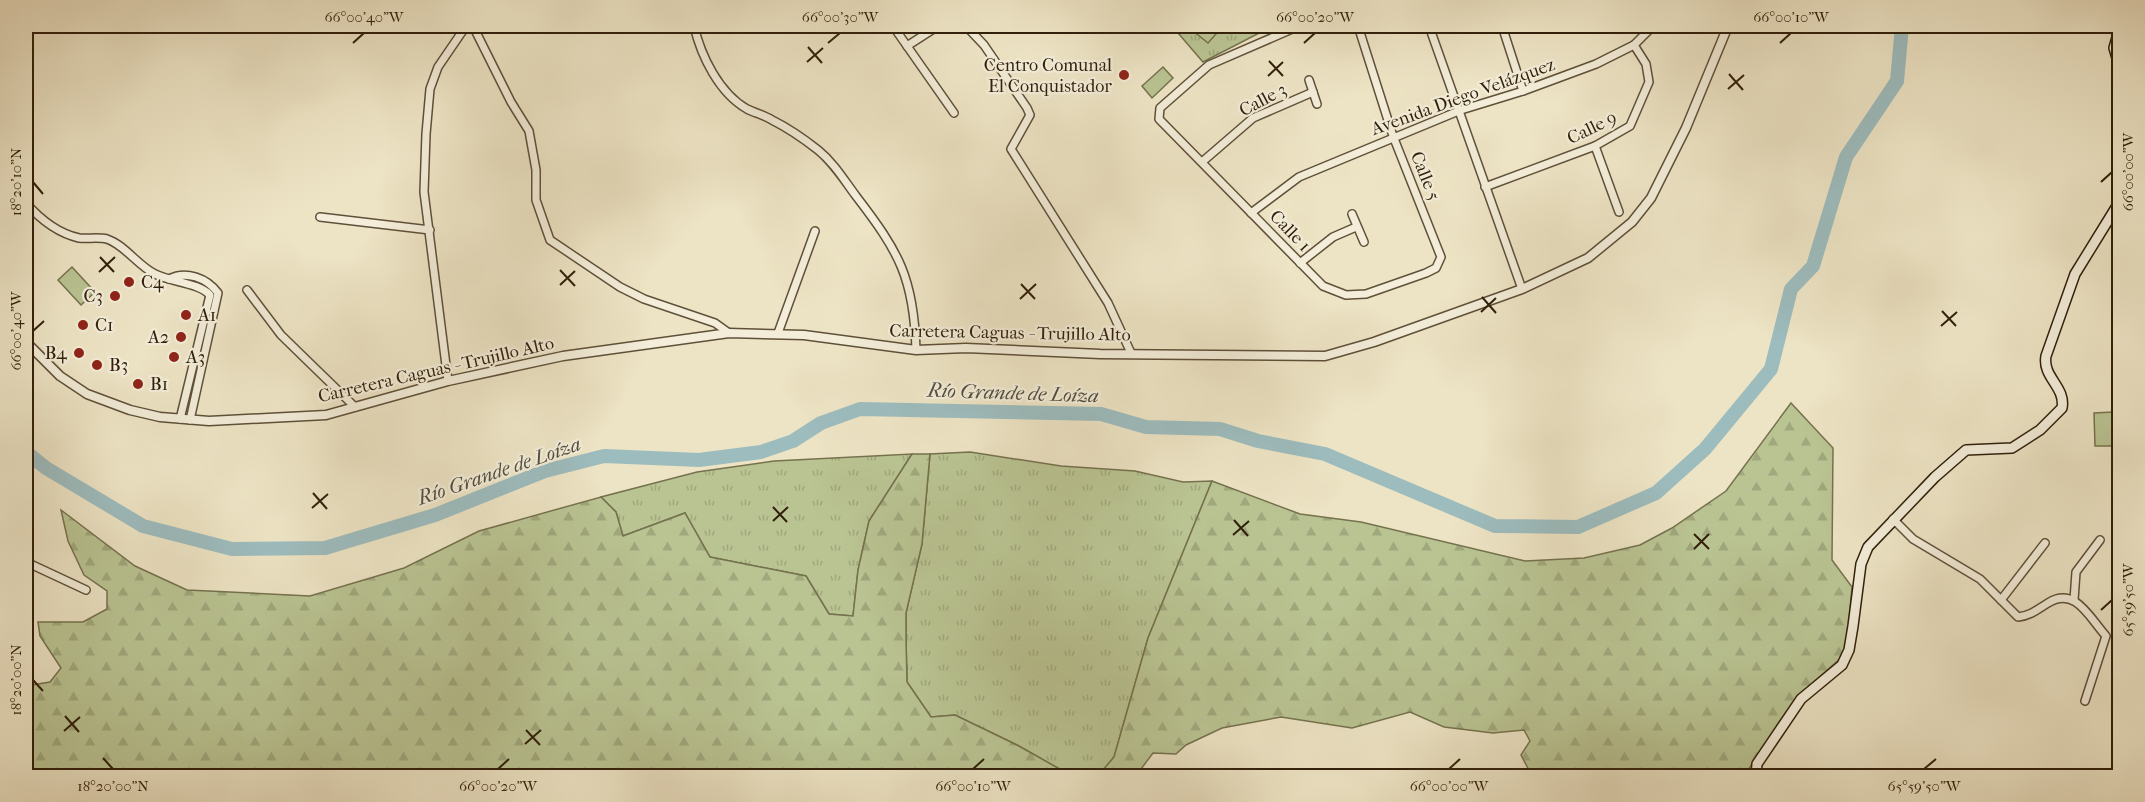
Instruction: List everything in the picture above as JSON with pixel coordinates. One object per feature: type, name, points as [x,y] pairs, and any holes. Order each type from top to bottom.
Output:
[{"type":"main road","points":[[2120,27],[2114,48],[2120,68]]},
{"type":"main road","points":[[1756,777],[1757,764],[1801,699],[1842,665],[1849,650],[1863,557],[1893,519],[1966,450],[2012,448],[2057,416],[2062,408],[2062,393],[2044,365],[2046,356],[2075,274],[2120,201]]},
{"type":"street","points":[[448,381],[424,192],[430,89],[438,67],[466,26]]},
{"type":"street","points":[[473,26],[506,93],[529,131],[536,170],[536,200],[550,240],[620,287],[644,299],[715,323],[729,333]]},
{"type":"street","points":[[694,26],[706,61],[726,91],[746,108],[772,119],[819,151],[831,163],[889,239],[904,267],[915,320],[916,350]]},
{"type":"street","points":[[893,26],[954,113]]},
{"type":"street","points":[[966,26],[984,45],[1027,108],[1030,115],[1011,149],[1108,303],[1131,353]]},
{"type":"street","points":[[1277,29],[1299,26]]},
{"type":"street","name":"Calle 5","points":[[1358,26],[1393,136],[1441,256],[1436,267]]},
{"type":"street","points":[[1429,26],[1461,110],[1485,187],[1522,289]]},
{"type":"street","points":[[1502,26],[1523,92]]},
{"type":"street","name":"Avenida Diego Velázquez","points":[[1251,213],[1299,177],[1393,136],[1461,110],[1523,92],[1596,64],[1634,45],[1653,26]]},
{"type":"street","name":"Carretera Caguas - Trujillo Alto","points":[[26,342],[60,376],[87,394],[130,410],[180,420],[326,415],[448,381],[619,347],[729,333],[778,333],[916,350],[966,348],[1325,356],[1374,342],[1522,289],[1588,258],[1632,222],[1651,198],[1686,128],[1728,26]]},
{"type":"street","points":[[907,46],[933,27]]},
{"type":"street","name":"Calle 1","points":[[1277,29],[1209,65],[1160,108],[1159,119],[1323,286],[1346,295],[1366,294],[1436,267]]},
{"type":"street","name":"Calle 9","points":[[1485,187],[1595,146],[1630,126],[1649,82],[1646,64],[1634,45]]},
{"type":"street","name":"Calle 3","points":[[1309,80],[1317,104]]},
{"type":"street","name":"Calle 3","points":[[1202,162],[1254,118],[1313,92]]},
{"type":"street","points":[[1595,146],[1619,212]]},
{"type":"street","points":[[26,203],[39,218],[56,229],[79,238],[107,239],[154,274],[178,284],[200,287],[210,295],[180,420]]},
{"type":"street","points":[[1352,214],[1356,228],[1364,242]]},
{"type":"street","points":[[320,217],[430,230]]},
{"type":"street","points":[[1300,263],[1334,237],[1356,228]]},
{"type":"street","points":[[778,333],[815,231]]},
{"type":"street","points":[[169,279],[183,274],[191,276],[211,283],[218,293],[190,420]]},
{"type":"street","points":[[247,290],[281,335],[355,407]]},
{"type":"street","points":[[1893,519],[1913,539],[1980,579],[2018,617],[2027,616],[2058,597],[2068,596],[2074,600],[2106,636],[2085,701]]},
{"type":"street","points":[[2074,600],[2076,573],[2100,540]]},
{"type":"street","points":[[2001,600],[2045,543]]},
{"type":"street","points":[[26,562],[86,590]]},
{"type":"green space","points":[[1172,26],[1270,26],[1271,27],[1203,62]]},
{"type":"green space","points":[[1187,26],[1223,26],[1208,43]]},
{"type":"green space","points":[[1163,67],[1173,78],[1152,98],[1142,86]]},
{"type":"green space","points":[[72,267],[95,292],[81,305],[58,280]]},
{"type":"green space","points":[[1791,403],[1833,448],[1832,560],[1852,587],[1847,645],[1842,657],[1798,696],[1746,773],[1739,776],[1532,776],[1521,755],[1530,741],[1524,730],[1493,733],[1444,727],[1410,712],[1352,728],[1281,717],[1222,728],[1186,745],[1176,754],[1153,753],[1141,769],[1153,776],[1098,776],[1114,757],[1148,638],[1212,481],[1300,514],[1361,522],[1525,561],[1584,558],[1640,545],[1672,528],[1726,491]]},
{"type":"green space","points":[[2113,412],[2114,446],[2095,446],[2094,413]]},
{"type":"green space","points":[[970,452],[1061,466],[1135,471],[1183,482],[1212,481],[1148,638],[1114,757],[1098,776],[1072,776],[1017,745],[955,715],[931,717],[907,682],[906,613],[922,544],[930,454]]},
{"type":"green space","points":[[912,454],[869,521],[858,570],[853,616],[829,614],[806,576],[710,557],[685,513],[623,536],[616,512],[601,497],[697,472],[774,461]]},
{"type":"green space","points":[[912,454],[930,454],[922,544],[906,613],[907,682],[931,717],[955,715],[1017,745],[1072,776],[26,776],[26,686],[50,682],[61,668],[40,636],[38,622],[83,622],[107,609],[107,591],[84,575],[68,541],[61,510],[135,566],[187,590],[310,596],[404,568],[479,531],[601,497],[616,512],[623,536],[685,513],[710,557],[806,576],[829,614],[853,616],[858,570],[869,521]]},
{"type":"waterway","name":"Río Grande de Loíza","points":[[26,452],[46,468],[143,526],[232,549],[325,548],[435,515],[545,471],[604,456],[699,460],[761,452],[793,441],[821,423],[860,409],[1101,414],[1146,427],[1220,429],[1258,441],[1325,454],[1495,526],[1578,527],[1656,493],[1705,449],[1771,369],[1791,289],[1813,266],[1846,157],[1897,81],[1902,26]]},
{"type":"place","name":"Centro Comunal El Conquistador","points":[[1124,75]]},
{"type":"place","name":"C4","points":[[129,282]]},
{"type":"place","name":"C3","points":[[115,296]]},
{"type":"place","name":"A1","points":[[186,315]]},
{"type":"place","name":"C1","points":[[83,325]]},
{"type":"place","name":"A2","points":[[181,337]]},
{"type":"place","name":"B4","points":[[79,353]]},
{"type":"place","name":"A3","points":[[174,357]]},
{"type":"place","name":"B3","points":[[97,365]]},
{"type":"place","name":"B1","points":[[138,384]]}]
